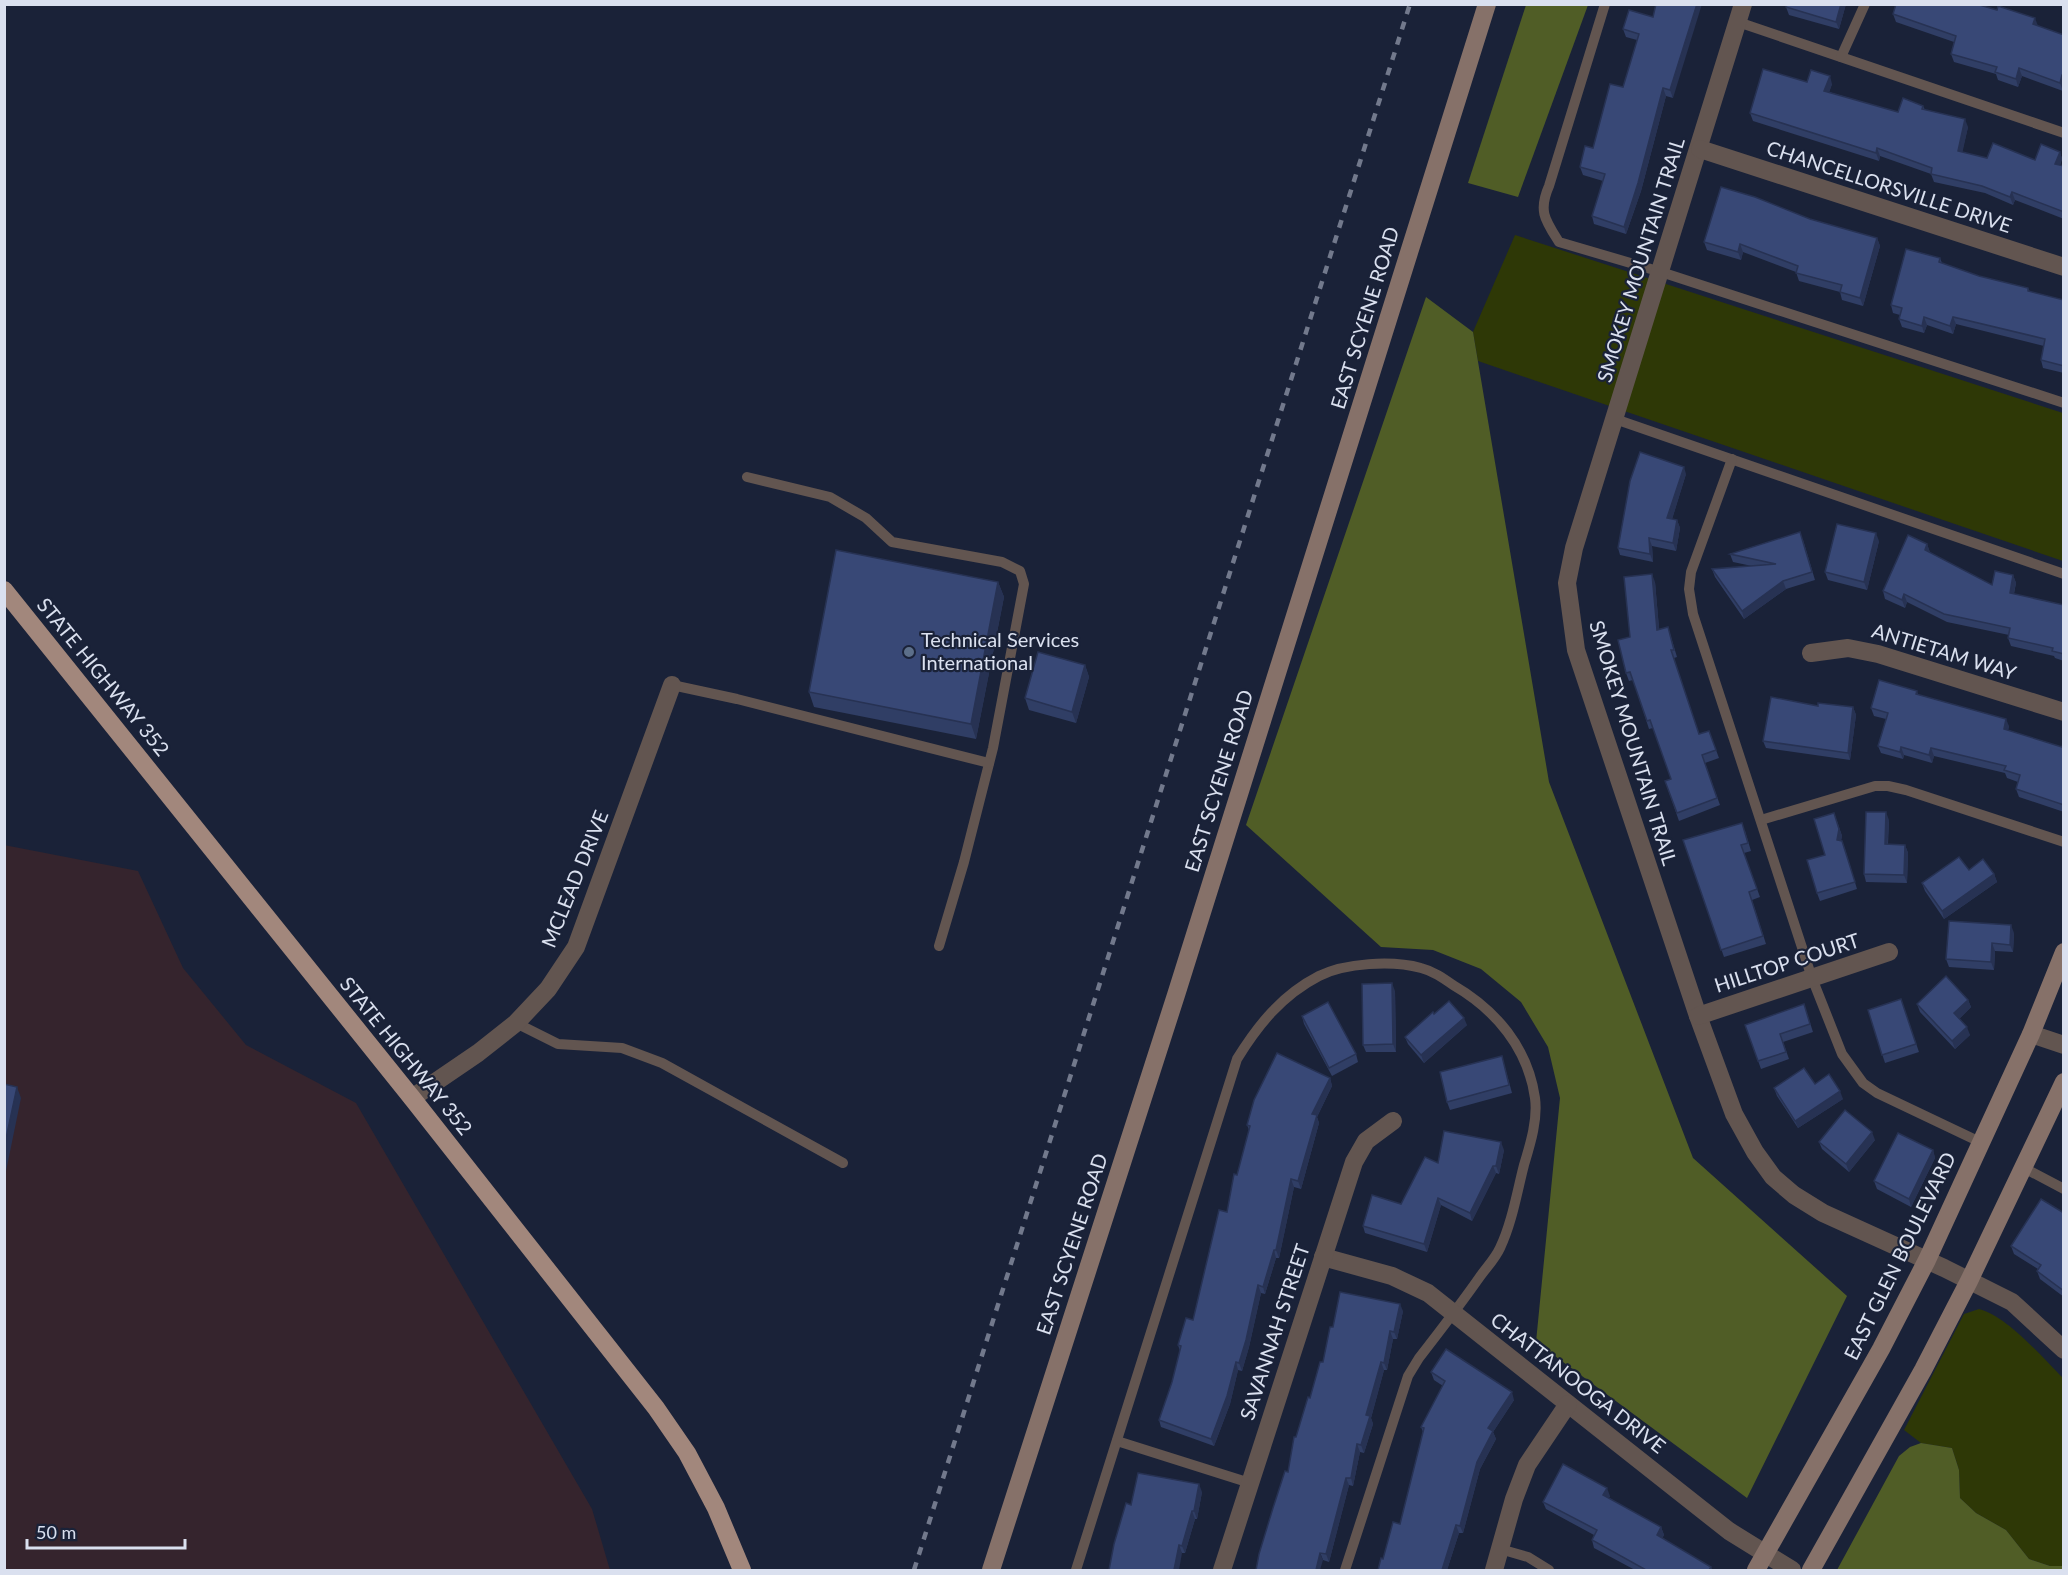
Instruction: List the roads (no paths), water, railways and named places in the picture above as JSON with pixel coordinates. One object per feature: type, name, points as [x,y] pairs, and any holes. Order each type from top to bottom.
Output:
[{"type":"main road","name":"STATE HIGHWAY 352","points":[[4,590],[412,1098],[656,1408],[687,1454],[716,1509],[742,1570]]},
{"type":"street","name":"EAST SCYENE ROAD","points":[[991,1570],[1176,994],[1487,4]]},
{"type":"street","name":"SMOKEY MOUNTAIN TRAIL","points":[[1741,13],[1573,557],[1568,583],[1572,633],[1576,650],[1698,1016],[1734,1114],[1755,1152],[1773,1177],[1794,1195],[1823,1213],[2012,1302],[2064,1350]]},
{"type":"street","name":"CHANCELLORSVILLE DRIVE","points":[[1700,149],[2064,267]]},
{"type":"street","name":"ANTIETAM WAY","points":[[1810,653],[1848,648],[1878,654],[2064,712]]},
{"type":"street","name":"MCLEAD DRIVE","points":[[412,1098],[478,1053],[516,1023],[548,989],[576,947],[672,685]]},
{"type":"street","name":"HILLTOP COURT","points":[[1698,1016],[1889,952]]},
{"type":"street","name":"EAST GLEN BOULEVARD","points":[[1761,1563],[1881,1349],[1927,1260],[2031,1034],[2064,952]]},
{"type":"street","points":[[2031,1034],[2064,1045]]},
{"type":"street","points":[[1811,1570],[1923,1370],[1969,1281],[2064,1082]]},
{"type":"street","name":"SAVANNAH STREET","points":[[1222,1570],[1354,1162],[1366,1141],[1393,1121]]},
{"type":"street","name":"CHATTANOOGA DRIVE","points":[[1323,1257],[1392,1276],[1428,1293],[1729,1532],[1761,1563],[1792,1570]]},
{"type":"street","points":[[1494,1570],[1514,1499],[1527,1465],[1568,1404]]},
{"type":"lane","points":[[1605,4],[1543,200],[1545,221],[1558,242],[1661,272],[2064,404]]},
{"type":"lane","points":[[1841,57],[1865,4]]},
{"type":"lane","points":[[1741,13],[1841,57],[2064,132]]},
{"type":"lane","points":[[1615,419],[2064,574]]},
{"type":"lane","points":[[1732,459],[1691,572],[1689,590],[1693,614],[1812,978],[1842,1054],[1863,1083],[1877,1093],[1980,1142]]},
{"type":"lane","points":[[747,477],[830,497],[866,518],[892,542],[1002,562],[1020,571],[1024,584],[989,764],[964,862],[939,946]]},
{"type":"lane","points":[[672,685],[736,699],[989,764]]},
{"type":"lane","points":[[1761,820],[1875,786],[1888,786],[2064,842]]},
{"type":"lane","points":[[1076,1570],[1237,1059],[1260,1023],[1279,1005],[1320,976],[1346,966],[1366,964],[1420,968],[1439,976],[1467,993],[1490,1010],[1508,1031],[1520,1050],[1535,1099],[1533,1132],[1508,1227],[1499,1249],[1408,1376],[1346,1570]]},
{"type":"lane","points":[[516,1023],[558,1044],[622,1047],[662,1063],[843,1163]]},
{"type":"lane","points":[[2024,1168],[2064,1189]]},
{"type":"lane","points":[[1117,1441],[1250,1483]]},
{"type":"lane","points":[[1500,1549],[1528,1557],[1549,1570]]},
{"type":"railway","points":[[914,1570],[1410,4]]},
{"type":"place","name":"Technical Services International","points":[[909,652]]}]
